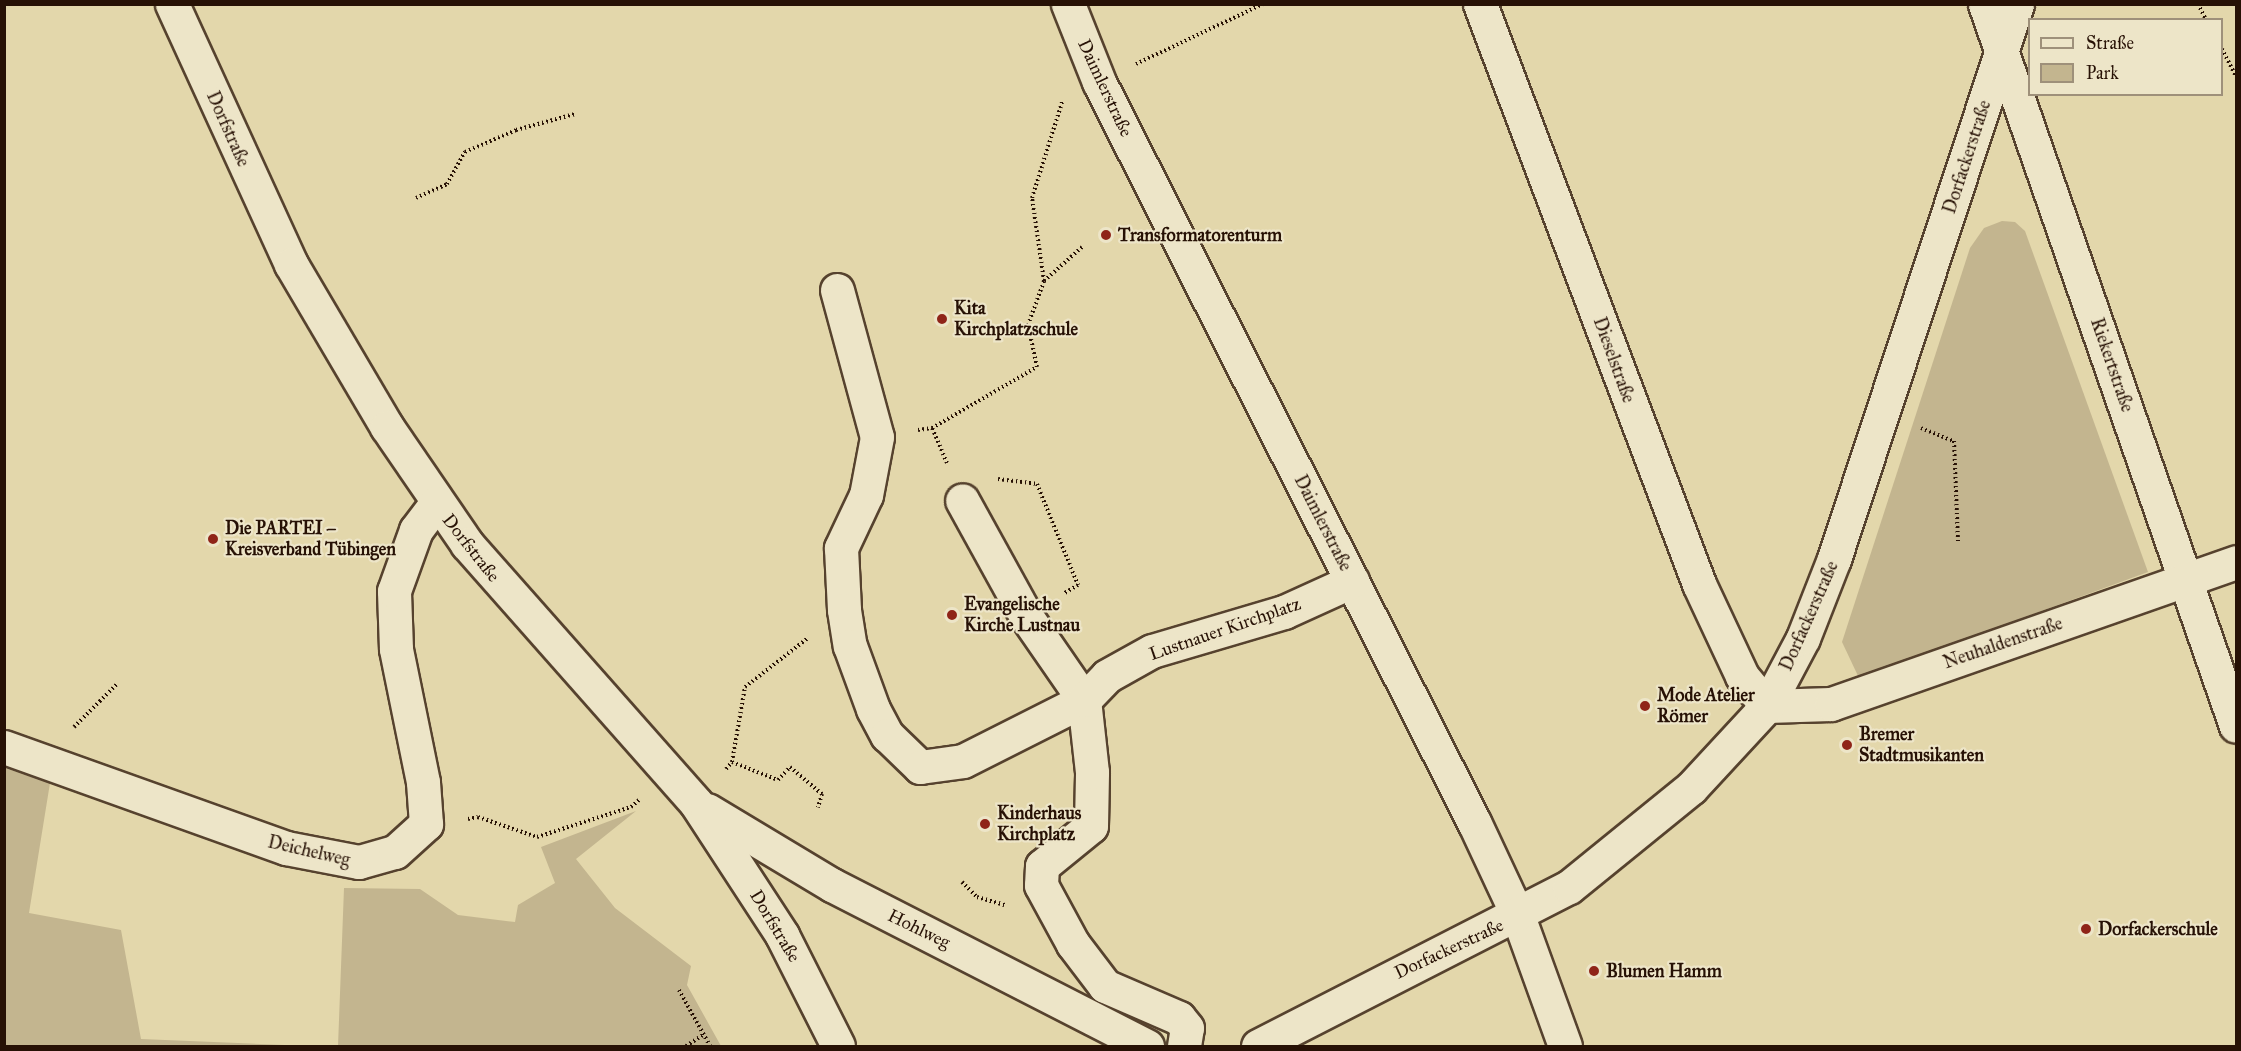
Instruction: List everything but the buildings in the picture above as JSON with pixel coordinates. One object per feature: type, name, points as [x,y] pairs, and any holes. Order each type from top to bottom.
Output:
[{"type":"street","name":"Dorfstraße","points":[[172,4],[291,264],[436,503],[502,587],[668,777],[696,803],[782,935],[838,1047]]},
{"type":"street","name":"Daimlerstraße","points":[[1068,4],[1099,82],[1352,581],[1518,916],[1565,1047]]},
{"type":"street","name":"Dieselstraße","points":[[1480,4],[1699,584],[1737,667],[1767,706]]},
{"type":"street","name":"Riekertstraße","points":[[1985,4],[2003,48],[2236,726]]},
{"type":"street","name":"Dorfackerstraße","points":[[1258,1047],[1518,916],[1569,887],[1618,850],[1691,788],[1767,706],[1803,638],[1884,414],[2017,4]]},
{"type":"street","points":[[837,290],[877,436],[866,495],[841,548],[844,610]]},
{"type":"street","points":[[962,500],[1026,616],[1084,700],[1092,772],[1091,826],[1042,866],[1041,885],[1072,944],[1105,986],[1179,1018],[1187,1028],[1184,1047]]},
{"type":"street","points":[[426,824],[423,782],[396,649],[394,591],[416,530],[436,503]]},
{"type":"street","name":"Neuhaldenstraße","points":[[1767,706],[1831,704],[2236,562]]},
{"type":"street","name":"Lustnauer Kirchplatz","points":[[844,610],[860,678],[873,709],[887,735],[920,767],[963,761],[1084,700],[1107,676],[1152,651],[1284,612],[1352,581]]},
{"type":"street","name":"Deichelweg","points":[[4,747],[234,831],[328,858],[359,862],[396,852],[426,824]]},
{"type":"street","name":"Hohlweg","points":[[696,803],[832,885],[1147,1047]]},
{"type":"path","points":[[1044,282],[1032,198],[1060,103],[1263,4]]},
{"type":"path","points":[[2198,4],[2205,18]]},
{"type":"path","points":[[2223,51],[2236,77]]},
{"type":"path","points":[[416,198],[447,184],[465,152],[516,130],[575,114]]},
{"type":"path","points":[[962,500],[932,428],[1037,367],[1028,325],[1044,282],[1082,247]]},
{"type":"path","points":[[1884,414],[1954,441],[1958,542]]},
{"type":"path","points":[[994,479],[1037,484],[1078,585],[1026,616]]},
{"type":"path","points":[[726,769],[732,762],[745,687],[844,610]]},
{"type":"path","points":[[40,759],[118,683]]},
{"type":"path","points":[[732,762],[778,780],[790,767],[822,794],[818,807]]},
{"type":"path","points":[[426,824],[478,817],[537,837],[631,807],[668,777]]},
{"type":"path","points":[[679,990],[710,1047]]},
{"type":"path","points":[[686,1047],[703,1035]]},
{"type":"green space","points":[[2002,221],[2015,222],[2025,231],[2148,572],[1859,678],[1842,642],[1970,248],[1984,228]]},
{"type":"green space","points":[[5,768],[50,783],[29,913],[121,930],[141,1039],[309,1046],[5,1046]]},
{"type":"green space","points":[[636,811],[576,859],[615,908],[691,966],[687,985],[721,1046],[338,1046],[344,888],[420,889],[458,915],[515,922],[518,905],[555,883],[541,847]]},
{"type":"place","name":"Transformatorenturm","points":[[1106,235]]},
{"type":"place","name":"Kita Kirchplatzschule","points":[[942,319]]},
{"type":"place","name":"Die PARTEI – Kreisverband Tübingen","points":[[213,539]]},
{"type":"place","name":"Evangelische Kirche Lustnau","points":[[952,615]]},
{"type":"place","name":"Mode Atelier Römer","points":[[1645,706]]},
{"type":"place","name":"Bremer Stadtmusikanten","points":[[1847,745]]},
{"type":"place","name":"Kinderhaus Kirchplatz","points":[[985,824]]},
{"type":"place","name":"Dorfackerschule","points":[[2086,929]]},
{"type":"place","name":"Blumen Hamm","points":[[1594,971]]}]
